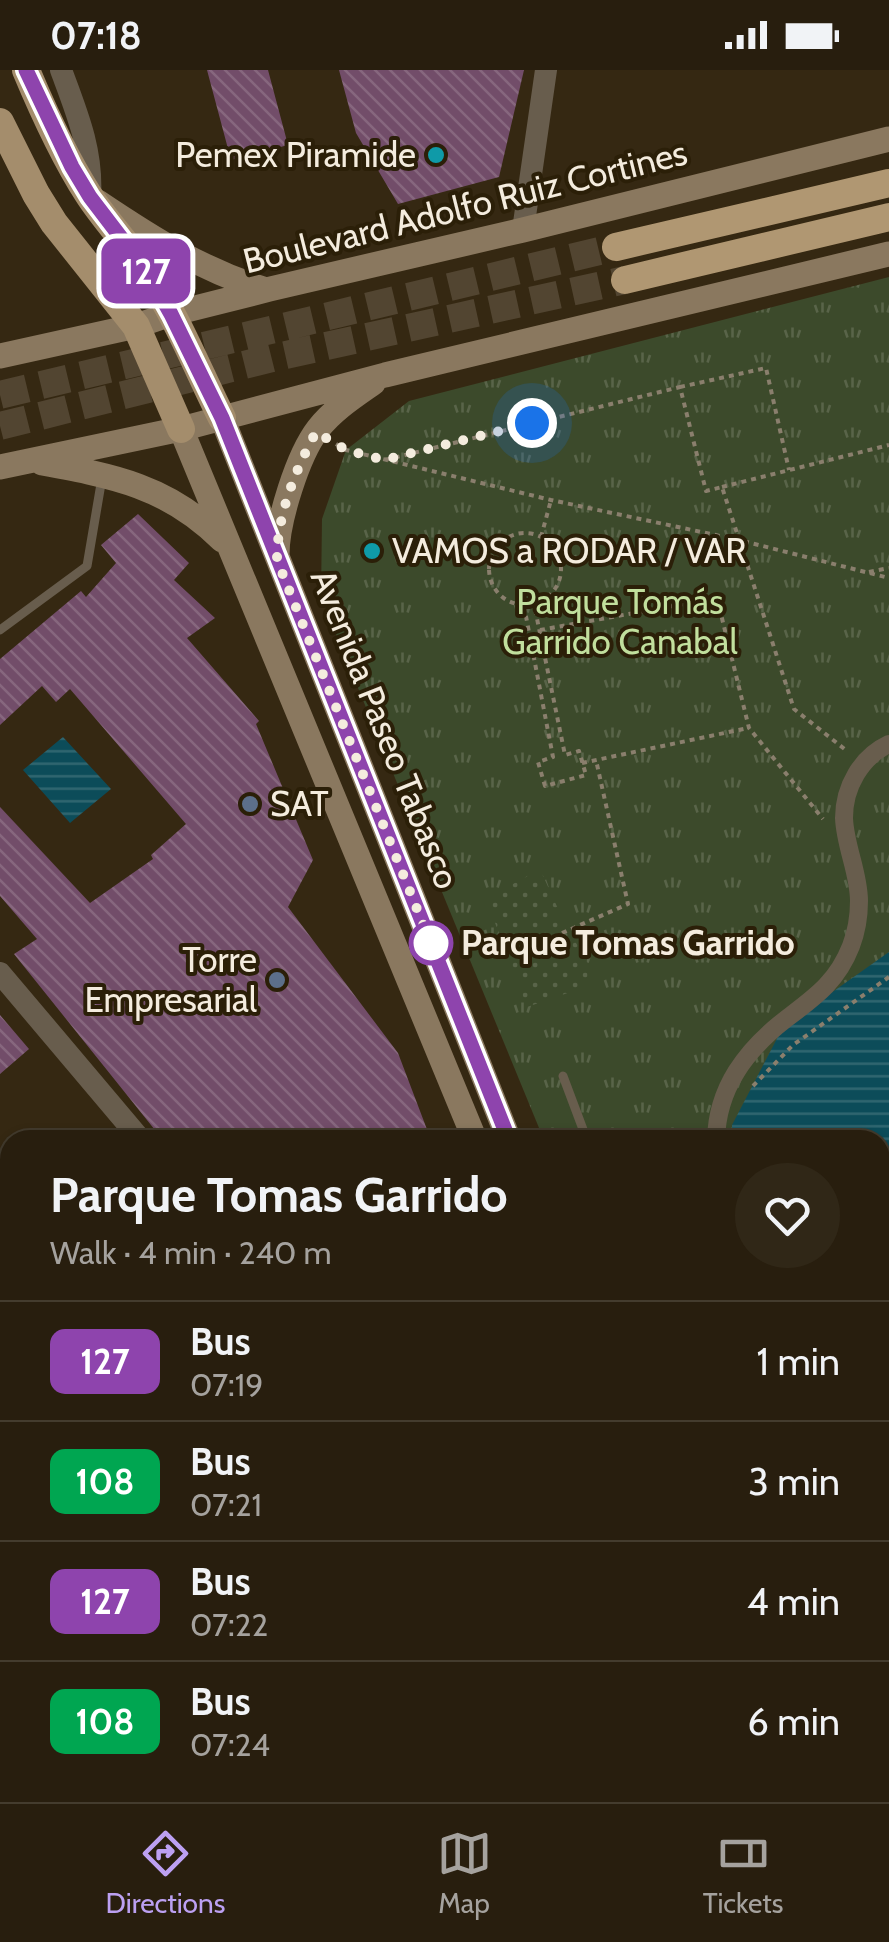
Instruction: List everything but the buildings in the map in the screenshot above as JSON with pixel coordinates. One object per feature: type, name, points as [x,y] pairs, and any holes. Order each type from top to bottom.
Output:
[{"type":"highway","points":[[616,247],[889,183]]},
{"type":"highway","points":[[625,280],[889,217]]},
{"type":"main road","name":"Avenida Paseo Tabasco","points":[[26,70],[90,197],[148,273],[222,418],[505,1130]]},
{"type":"main road","name":"Avenida Paseo Tabasco","points":[[0,122],[10,160],[54,223],[136,326],[472,1130]]},
{"type":"main road","name":"Boulevard Adolfo Ruiz Cortines","points":[[0,356],[136,326],[266,290],[889,139]]},
{"type":"main road","points":[[90,197],[180,255],[266,290]]},
{"type":"main road","points":[[0,467],[181,428],[385,374],[889,254]]},
{"type":"main road","points":[[277,560],[282,518],[316,432],[331,414],[385,374]]},
{"type":"main road","points":[[27,460],[123,479],[166,498],[201,520],[232,550]]},
{"type":"street","points":[[60,70],[89,152],[90,197]]},
{"type":"street","points":[[523,230],[546,70]]},
{"type":"street","points":[[717,1130],[720,1106],[743,1060],[761,1040],[818,996],[840,968],[853,942],[859,899],[844,818],[850,787],[863,763],[889,744]]},
{"type":"street","points":[[0,973],[132,1130]]},
{"type":"lane","points":[[0,630],[88,566],[102,474]]},
{"type":"lane","points":[[563,1076],[582,1130]]},
{"type":"path","points":[[384,460],[766,368],[789,470]]},
{"type":"path","points":[[680,387],[706,491],[889,445]]},
{"type":"path","points":[[316,432],[346,450],[384,460],[889,578]]},
{"type":"path","points":[[722,487],[794,709],[863,763]]},
{"type":"path","points":[[542,537],[551,500]]},
{"type":"path","points":[[522,533],[542,537],[558,554],[560,577],[548,597],[534,604],[511,603],[496,591],[488,573],[495,548],[510,536],[522,533]]},
{"type":"path","points":[[864,573],[889,568]]},
{"type":"path","points":[[540,630],[716,598],[749,728],[851,855]]},
{"type":"path","points":[[524,606],[553,758],[538,762],[545,786],[586,775],[580,751],[565,755],[534,604]]},
{"type":"path","points":[[582,764],[749,728]]},
{"type":"path","points":[[562,933],[628,904],[596,760]]},
{"type":"path","points":[[750,1090],[793,1045],[889,976]]},
{"type":"green space","name":"Parque Tomás Garrido Canabal","points":[[889,277],[889,1008],[774,1130],[540,1130],[321,598],[322,519],[346,450],[409,401]]},
{"type":"green space","points":[[540,869],[587,962],[588,986],[527,1007],[486,899]]},
{"type":"water","points":[[63,737],[111,789],[70,823],[23,770]]},
{"type":"water","points":[[889,952],[889,1130],[732,1130],[783,1027]]},
{"type":"tunnel","points":[[0,395],[616,247]]},
{"type":"tunnel","points":[[0,426],[272,358],[625,280]]},
{"type":"bus line","name":"127","points":[[26,70],[72,167],[148,273],[222,418],[505,1130]]},
{"type":"place","name":"Pemex Piramide","points":[[436,155]]},
{"type":"place","name":"VAMOS a RODAR / VAR","points":[[372,551]]},
{"type":"place","name":"SAT","points":[[250,804]]},
{"type":"place","name":"Parque Tomas Garrido","points":[[431,943]]},
{"type":"place","name":"Torre Empresarial","points":[[277,980]]},
{"type":"route","points":[[431,943],[437,959],[277,560],[277,539],[294,481],[316,432],[346,450],[384,460],[532,423]]}]
